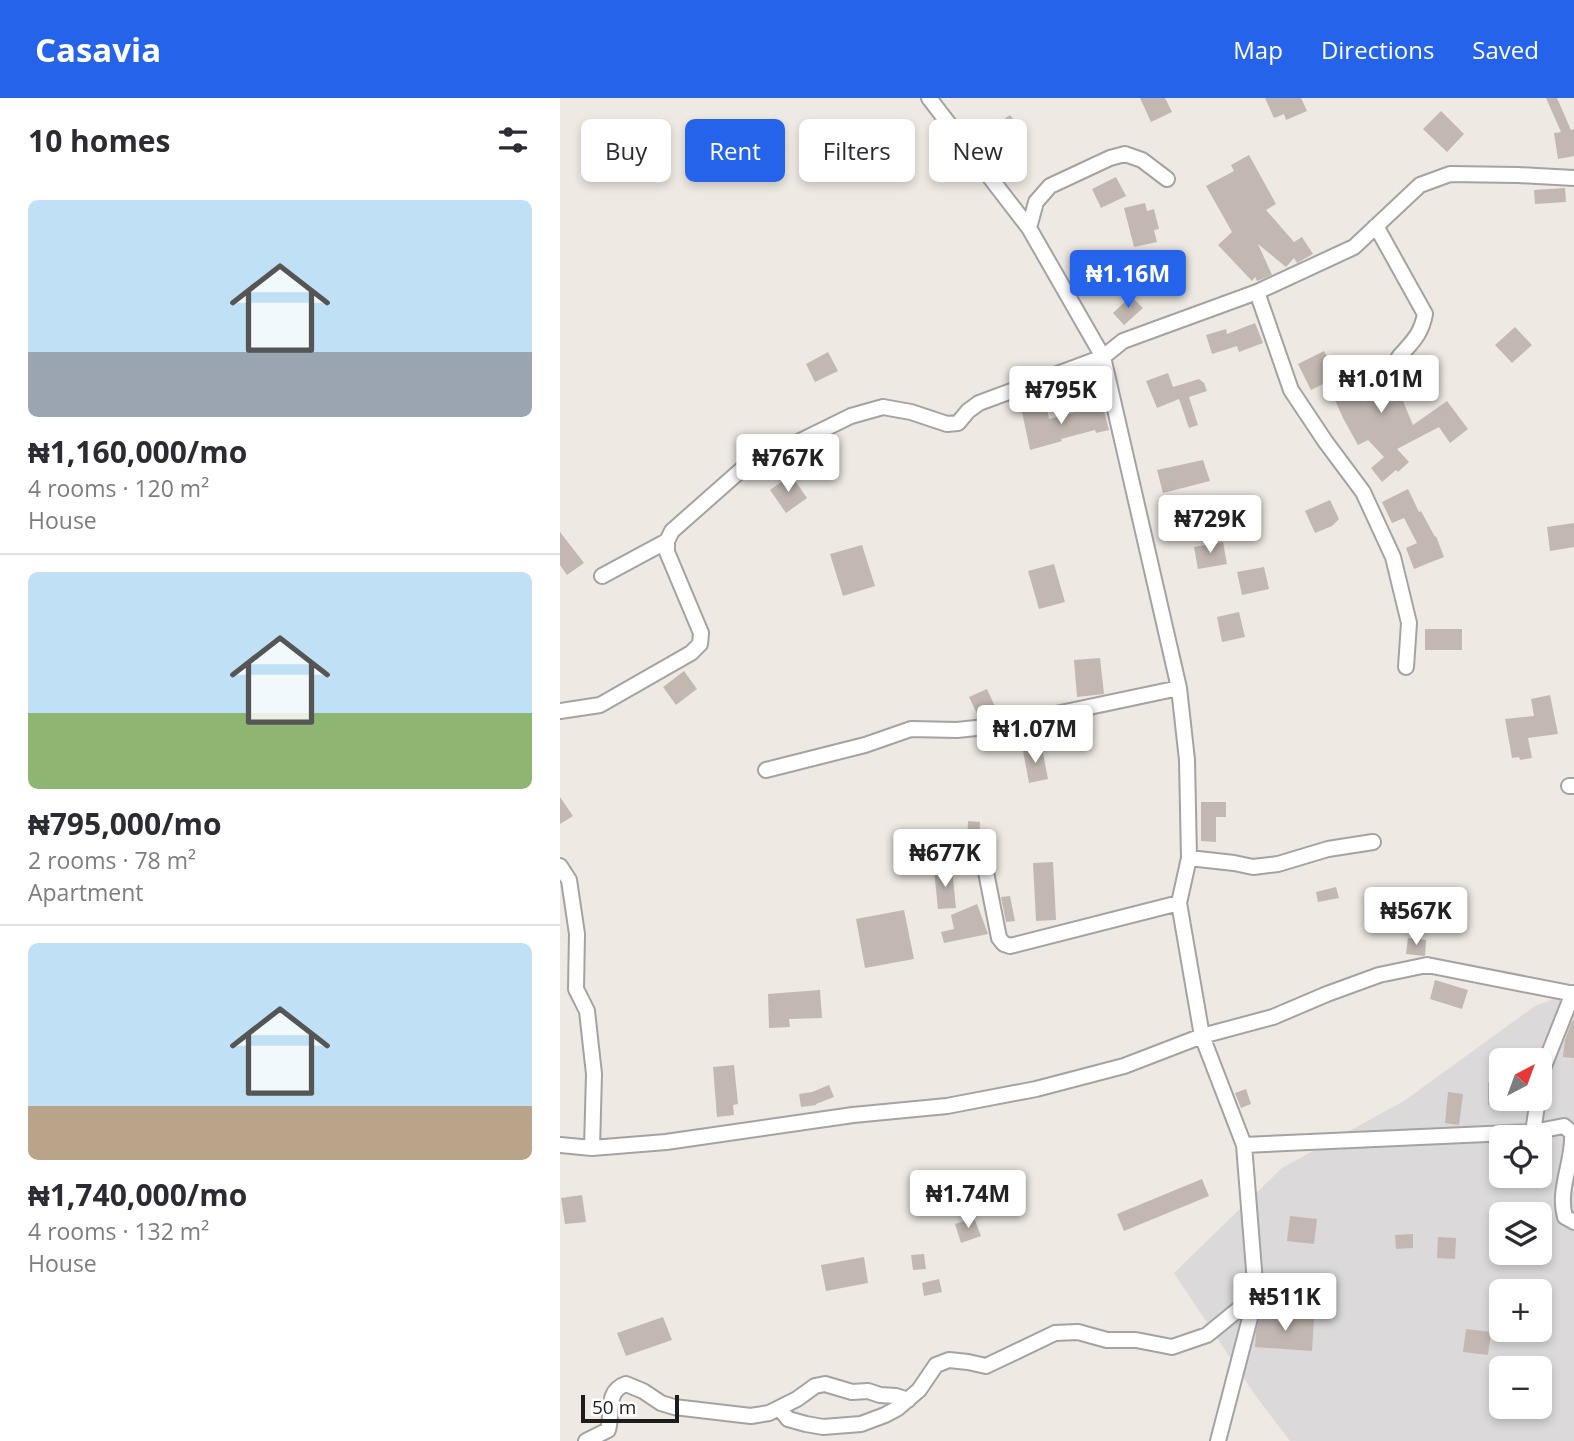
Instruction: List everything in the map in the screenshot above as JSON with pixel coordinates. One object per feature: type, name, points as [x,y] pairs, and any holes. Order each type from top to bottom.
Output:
[{"type":"street","points":[[929,98],[1029,228],[1103,357],[1179,688],[1187,760],[1189,858],[1179,904],[1202,1036],[1244,1144],[1256,1295],[1218,1441]]},
{"type":"street","points":[[1029,228],[1036,202],[1050,186],[1110,158],[1125,155],[1142,160],[1167,179]]},
{"type":"street","points":[[560,711],[600,705],[691,653],[700,644],[701,633],[667,552],[667,541],[672,531],[741,470],[851,416],[883,407],[911,412],[947,424],[958,423],[979,403],[1103,357],[1123,341],[1258,292],[1354,247],[1420,185],[1450,174],[1574,178]]},
{"type":"street","points":[[1376,226],[1425,314],[1418,336],[1399,357]]},
{"type":"street","points":[[1258,292],[1291,390],[1363,492],[1393,557],[1409,624],[1406,667]]},
{"type":"street","points":[[601,576],[667,541]]},
{"type":"street","points":[[766,770],[865,745],[911,729],[957,730],[1004,725],[1179,688]]},
{"type":"street","points":[[1189,858],[1253,867],[1278,864],[1328,849],[1373,842]]},
{"type":"street","points":[[984,862],[999,939],[1010,946],[1179,904]]},
{"type":"street","points":[[560,866],[569,880],[577,934],[576,989],[587,1011],[594,1074],[592,1148]]},
{"type":"street","points":[[560,1145],[592,1148],[666,1142],[853,1115],[947,1106],[1036,1089],[1124,1066],[1202,1036],[1273,1017],[1379,975],[1427,965],[1573,993],[1551,1048]]},
{"type":"street","points":[[1552,1128],[1564,1126],[1572,1133],[1573,1145],[1562,1204],[1565,1217],[1574,1222]]},
{"type":"street","points":[[1244,1144],[1489,1134]]},
{"type":"street","points":[[780,1409],[788,1419],[823,1427],[860,1424],[898,1408],[919,1390],[936,1365],[949,1360],[986,1366],[1055,1333],[1078,1332],[1107,1340],[1136,1340],[1172,1347],[1207,1335],[1256,1295]]},
{"type":"street","points":[[586,1441],[608,1430],[613,1393],[626,1384],[674,1407],[751,1416],[780,1409],[815,1386],[825,1384],[852,1392],[868,1391],[908,1400]]},
{"type":"shaded area","points":[[1574,991],[1574,1441],[1290,1441],[1255,1395],[1174,1273],[1282,1168],[1404,1101],[1535,1006]]},
{"type":"building","points":[[1140,98],[1165,98],[1172,112],[1151,122]]},
{"type":"building","points":[[1265,98],[1301,98],[1307,111],[1286,120],[1284,114],[1274,118]]},
{"type":"building","points":[[1546,98],[1557,98],[1571,130],[1574,129],[1574,156],[1558,159],[1554,133],[1561,132]]},
{"type":"building","points":[[1441,111],[1464,134],[1447,152],[1423,129]]},
{"type":"building","points":[[1249,155],[1276,204],[1266,210],[1294,242],[1302,237],[1313,254],[1297,263],[1294,258],[1286,267],[1258,244],[1272,275],[1257,281],[1255,277],[1252,281],[1218,245],[1232,232],[1206,186],[1234,171],[1231,165]]},
{"type":"building","points":[[1116,177],[1126,196],[1101,208],[1092,189]]},
{"type":"building","points":[[1565,188],[1566,202],[1535,204],[1534,190]]},
{"type":"building","points":[[1145,203],[1147,211],[1154,209],[1159,229],[1154,230],[1157,242],[1134,247],[1124,208]]},
{"type":"building","points":[[1131,296],[1143,308],[1124,325],[1113,313]]},
{"type":"building","points":[[1255,323],[1263,343],[1239,352],[1237,346],[1212,354],[1206,335],[1226,329],[1227,334]]},
{"type":"building","points":[[1515,327],[1532,345],[1512,363],[1495,345]]},
{"type":"building","points":[[1324,351],[1346,394],[1393,377],[1413,425],[1447,401],[1468,429],[1450,443],[1439,427],[1397,449],[1409,462],[1382,482],[1371,468],[1384,457],[1368,440],[1358,445],[1327,382],[1311,390],[1298,364]]},
{"type":"building","points":[[828,352],[838,371],[815,382],[806,364]]},
{"type":"building","points":[[1168,373],[1173,387],[1199,379],[1204,383],[1207,391],[1189,397],[1198,425],[1189,428],[1179,399],[1157,408],[1146,381]]},
{"type":"building","points":[[1047,407],[1049,419],[1103,407],[1109,430],[1096,433],[1095,430],[1030,450],[1022,412]]},
{"type":"building","points":[[1203,460],[1210,481],[1163,493],[1157,470]]},
{"type":"building","points":[[791,475],[807,498],[786,513],[770,490]]},
{"type":"building","points":[[1408,489],[1419,512],[1421,511],[1436,536],[1444,557],[1414,569],[1406,548],[1417,543],[1404,518],[1392,523],[1382,502]]},
{"type":"building","points":[[1330,500],[1339,519],[1332,526],[1315,533],[1305,511]]},
{"type":"building","points":[[1574,523],[1574,547],[1550,551],[1547,527]]},
{"type":"building","points":[[560,532],[584,563],[567,575],[560,565]]},
{"type":"building","points":[[1223,542],[1227,564],[1198,569],[1194,547]]},
{"type":"building","points":[[862,545],[875,586],[843,596],[830,554]]},
{"type":"building","points":[[1054,564],[1065,602],[1039,609],[1028,571]]},
{"type":"building","points":[[1264,567],[1269,589],[1242,595],[1237,572]]},
{"type":"building","points":[[1239,612],[1245,637],[1222,642],[1217,617]]},
{"type":"building","points":[[1425,629],[1462,629],[1462,650],[1425,650]]},
{"type":"building","points":[[1100,658],[1104,694],[1077,697],[1074,660]]},
{"type":"building","points":[[684,671],[697,689],[676,705],[663,687]]},
{"type":"building","points":[[987,689],[997,711],[979,718],[969,697]]},
{"type":"building","points":[[1550,695],[1558,734],[1528,738],[1532,758],[1512,758],[1505,719],[1534,716],[1531,699]]},
{"type":"building","points":[[1042,748],[1048,779],[1029,783],[1023,751]]},
{"type":"building","points":[[560,797],[573,816],[560,824]]},
{"type":"building","points":[[1201,802],[1226,802],[1226,817],[1216,817],[1216,842],[1201,841]]},
{"type":"building","points":[[968,821],[980,822],[979,847],[967,847]]},
{"type":"building","points":[[1053,862],[1056,920],[1036,921],[1033,863]]},
{"type":"building","points":[[952,868],[956,908],[938,909],[934,870]]},
{"type":"building","points":[[1336,887],[1339,898],[1318,902],[1316,892]]},
{"type":"building","points":[[1010,896],[1015,921],[1006,922],[1001,897]]},
{"type":"building","points":[[977,904],[988,934],[944,943],[941,932],[954,929],[951,915]]},
{"type":"building","points":[[904,910],[914,959],[865,968],[856,919]]},
{"type":"building","points":[[1408,938],[1426,940],[1425,956],[1406,954]]},
{"type":"building","points":[[1435,980],[1468,990],[1462,1009],[1430,999]]},
{"type":"building","points":[[820,990],[822,1018],[789,1019],[790,1027],[769,1028],[768,994]]},
{"type":"building","points":[[1572,1021],[1574,1058],[1563,1057],[1565,1040]]},
{"type":"building","points":[[734,1065],[738,1104],[733,1105],[734,1115],[717,1117],[713,1067]]},
{"type":"building","points":[[829,1085],[834,1097],[816,1105],[801,1107],[799,1094]]},
{"type":"building","points":[[1246,1089],[1251,1104],[1241,1108],[1235,1093]]},
{"type":"building","points":[[1448,1092],[1463,1094],[1459,1125],[1445,1123]]},
{"type":"building","points":[[1202,1179],[1209,1196],[1124,1231],[1117,1214]]},
{"type":"building","points":[[582,1195],[586,1222],[565,1224],[561,1198]]},
{"type":"building","points":[[1290,1216],[1317,1219],[1314,1244],[1287,1241]]},
{"type":"building","points":[[974,1218],[981,1236],[961,1243],[955,1224]]},
{"type":"building","points":[[1413,1234],[1413,1248],[1396,1249],[1395,1235]]},
{"type":"building","points":[[1438,1237],[1456,1238],[1455,1259],[1437,1258]]},
{"type":"building","points":[[924,1254],[926,1269],[913,1270],[911,1255]]},
{"type":"building","points":[[864,1257],[868,1283],[826,1291],[821,1265]]},
{"type":"building","points":[[939,1279],[942,1292],[924,1296],[922,1283]]},
{"type":"building","points":[[1261,1314],[1314,1318],[1312,1351],[1255,1347]]},
{"type":"building","points":[[663,1317],[672,1340],[626,1356],[617,1333]]},
{"type":"building","points":[[1466,1329],[1489,1332],[1488,1355],[1463,1352]]}]
